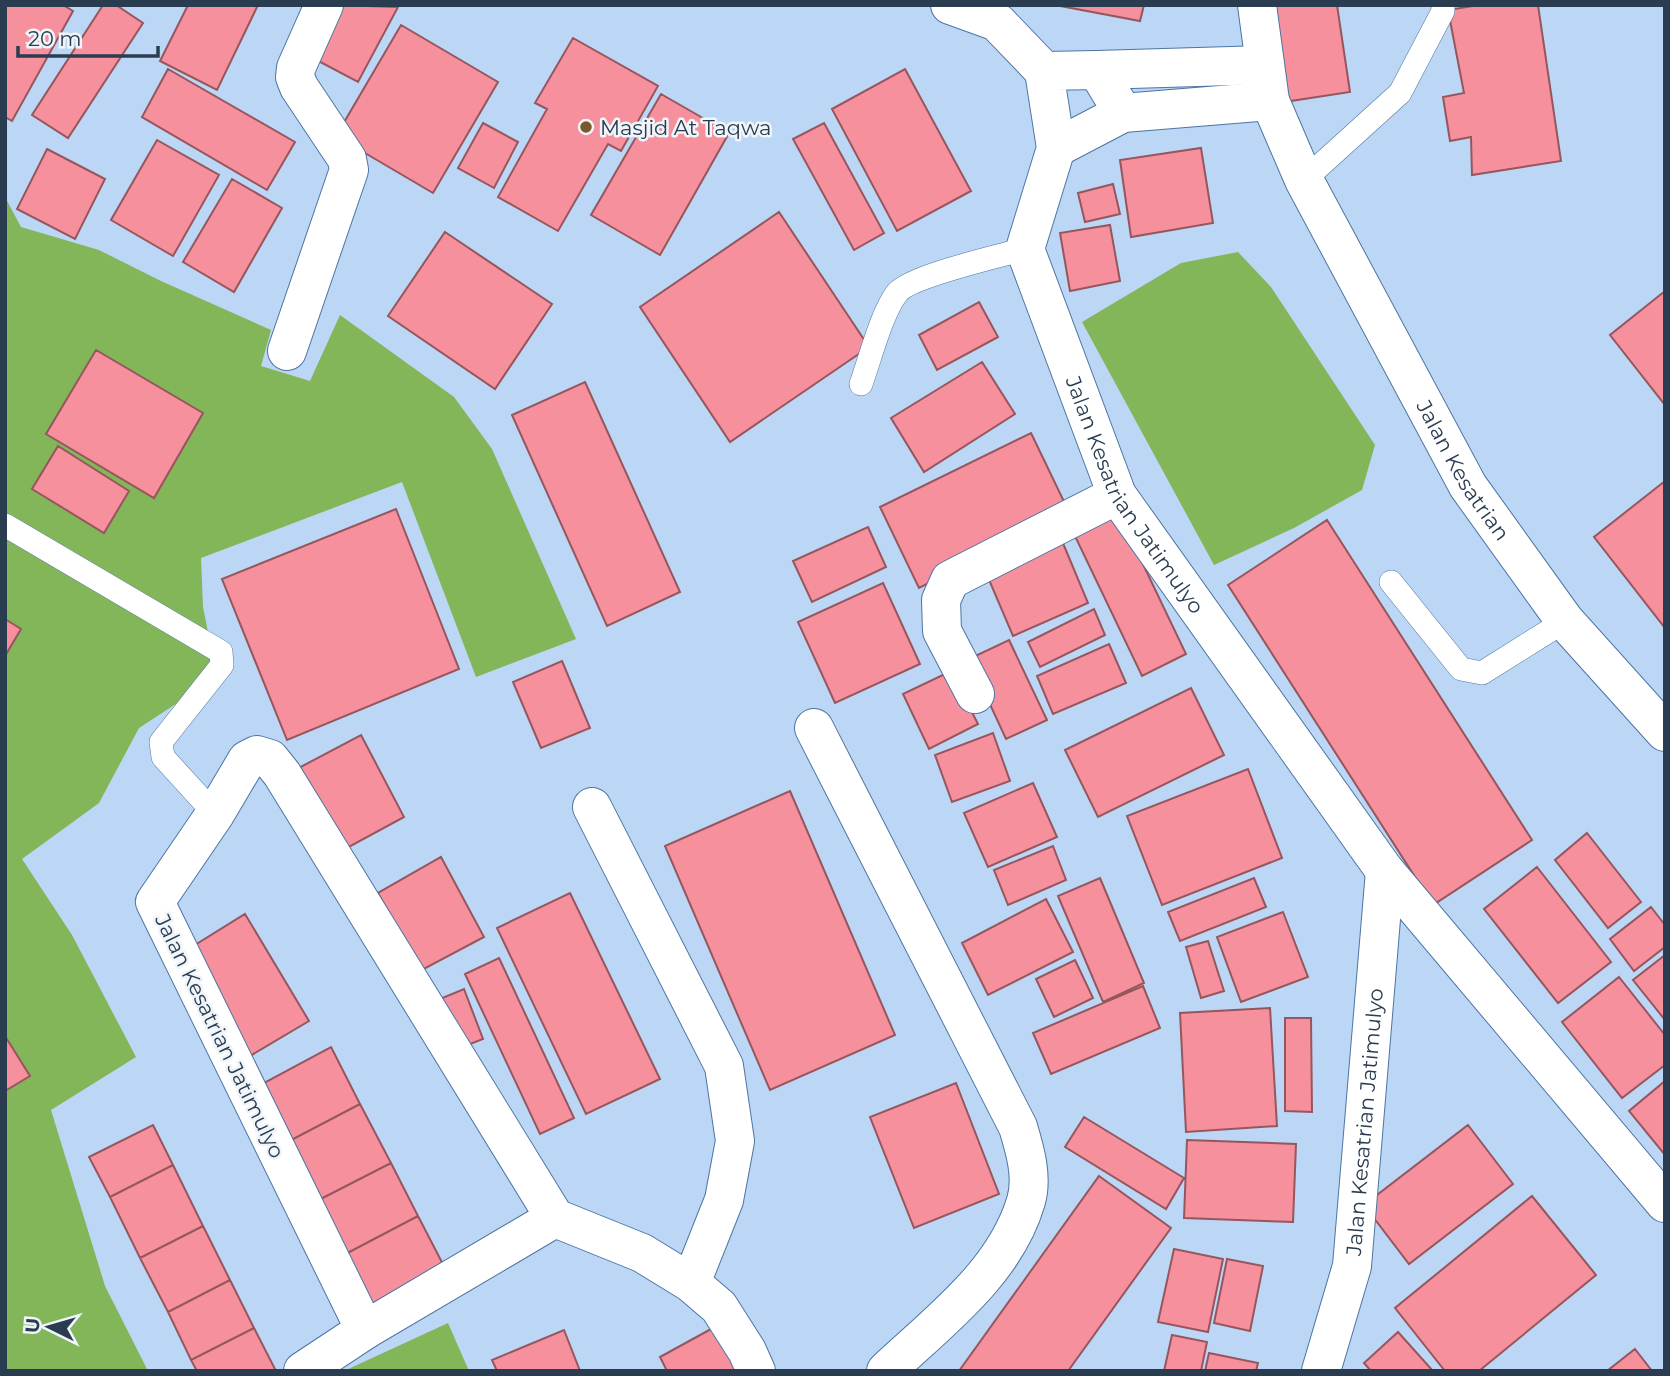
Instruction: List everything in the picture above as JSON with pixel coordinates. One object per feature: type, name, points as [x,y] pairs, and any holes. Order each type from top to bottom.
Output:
[{"type":"street","points":[[288,351],[349,170],[347,159],[295,77],[296,68],[324,5]]},
{"type":"street","points":[[950,5],[997,22],[1044,71],[1056,148],[1025,249]]},
{"type":"street","name":"Jalan Kesatrian","points":[[1257,5],[1267,83],[1304,180],[1468,486],[1565,621],[1665,732]]},
{"type":"street","points":[[1044,71],[1097,70],[1267,83]]},
{"type":"street","points":[[1097,70],[1123,113]]},
{"type":"street","points":[[1056,148],[1123,113],[1267,83]]},
{"type":"street","name":"Jalan Kesatrian Jatimulyo","points":[[1025,249],[1117,495],[1385,871],[1665,1203]]},
{"type":"street","points":[[975,694],[943,631],[941,600],[950,580],[1117,495]]},
{"type":"street","points":[[814,728],[1018,1127],[1028,1160],[1026,1200],[1005,1250],[973,1288],[886,1371]]},
{"type":"street","name":"Jalan Kesatrian Jatimulyo","points":[[365,1330],[156,906],[157,896],[169,883],[215,814],[247,760],[257,755],[270,758],[282,774],[555,1219]]},
{"type":"street","points":[[592,807],[724,1066],[735,1141],[724,1200],[691,1283]]},
{"type":"street","name":"Jalan Kesatrian Jatimulyo","points":[[1321,1371],[1352,1266],[1385,871]]},
{"type":"street","points":[[303,1371],[365,1330],[555,1219],[642,1253],[691,1283],[719,1307],[756,1371]]},
{"type":"lane","points":[[1304,180],[1400,93],[1444,5]]},
{"type":"lane","points":[[862,384],[888,309],[898,292],[909,285],[964,265],[1025,249]]},
{"type":"lane","points":[[5,525],[222,652],[222,665],[162,742],[163,757],[215,814]]},
{"type":"lane","points":[[1391,582],[1461,668],[1482,673],[1565,621]]},
{"type":"green space","points":[[5,197],[21,227],[99,250],[271,330],[261,366],[310,381],[340,315],[454,397],[492,449],[576,639],[476,677],[402,482],[201,558],[203,607],[217,677],[139,728],[99,803],[22,859],[72,935],[136,1057],[51,1110],[105,1286],[148,1371],[5,1371]]},
{"type":"green space","points":[[1238,252],[1271,287],[1375,445],[1362,490],[1294,528],[1214,565],[1082,322],[1181,263]]},
{"type":"green space","points":[[448,1323],[469,1371],[344,1371]]},
{"type":"building","points":[[5,5],[63,5],[73,11],[12,121],[5,117]]},
{"type":"building","points":[[103,5],[116,5],[143,23],[68,138],[32,115]]},
{"type":"building","points":[[188,5],[258,5],[217,90],[160,61]]},
{"type":"building","points":[[335,5],[398,7],[358,82],[309,56]]},
{"type":"building","points":[[1055,5],[1144,5],[1140,21]]},
{"type":"building","points":[[1270,5],[1337,5],[1350,92],[1284,102]]},
{"type":"building","points":[[1479,5],[1538,5],[1561,161],[1472,175],[1471,137],[1450,141],[1443,97],[1464,93],[1448,10]]},
{"type":"building","points":[[401,25],[498,82],[433,193],[336,136]]},
{"type":"building","name":"Masjid At Taqwa","points":[[573,38],[658,86],[621,151],[608,144],[558,231],[498,197],[547,109],[535,103]]},
{"type":"building","points":[[168,69],[295,142],[267,190],[142,117]]},
{"type":"building","points":[[905,69],[971,191],[897,231],[832,109]]},
{"type":"building","points":[[661,94],[729,133],[660,255],[591,215]]},
{"type":"building","points":[[483,123],[518,142],[494,188],[458,168]]},
{"type":"building","points":[[824,123],[884,233],[854,250],[793,139]]},
{"type":"building","points":[[157,140],[219,175],[173,256],[111,220]]},
{"type":"building","points":[[1201,148],[1213,223],[1131,237],[1120,160]]},
{"type":"building","points":[[47,149],[105,179],[75,239],[17,209]]},
{"type":"building","points":[[232,179],[282,208],[234,292],[183,262]]},
{"type":"building","points":[[1113,184],[1120,214],[1085,222],[1078,193]]},
{"type":"building","points":[[779,212],[869,347],[730,442],[640,307]]},
{"type":"building","points":[[1110,225],[1120,281],[1070,291],[1060,233]]},
{"type":"building","points":[[445,232],[552,304],[495,389],[388,316]]},
{"type":"building","points":[[1665,291],[1665,405],[1610,335]]},
{"type":"building","points":[[979,302],[998,337],[937,370],[919,335]]},
{"type":"building","points":[[96,350],[203,413],[154,498],[46,434]]},
{"type":"building","points":[[982,362],[1015,414],[924,472],[891,418]]},
{"type":"building","points":[[585,382],[680,592],[607,626],[512,415]]},
{"type":"building","points":[[1031,433],[1069,512],[919,588],[880,507]]},
{"type":"building","points":[[58,446],[129,491],[104,533],[32,489]]},
{"type":"building","points":[[1665,481],[1665,628],[1594,537]]},
{"type":"building","points":[[396,509],[459,669],[287,740],[222,579]]},
{"type":"building","points":[[1118,512],[1186,654],[1142,676],[1074,534]]},
{"type":"building","points":[[1327,520],[1532,840],[1433,905],[1228,585]]},
{"type":"building","points":[[868,527],[886,567],[812,602],[793,561]]},
{"type":"building","points":[[1060,536],[1088,603],[1013,636],[984,568]]},
{"type":"building","points":[[883,583],[920,664],[835,703],[798,622]]},
{"type":"building","points":[[1094,609],[1105,635],[1040,667],[1028,642]]},
{"type":"building","points":[[5,619],[21,629],[5,656]]},
{"type":"building","points":[[1009,640],[1047,720],[1006,739],[969,659]]},
{"type":"building","points":[[1109,644],[1126,683],[1053,714],[1037,676]]},
{"type":"building","points":[[562,661],[590,728],[541,748],[513,682]]},
{"type":"building","points":[[951,671],[978,724],[929,749],[903,694]]},
{"type":"building","points":[[1191,688],[1224,755],[1098,817],[1065,750]]},
{"type":"building","points":[[993,733],[1010,781],[952,802],[935,755]]},
{"type":"building","points":[[361,735],[404,817],[336,854],[293,771]]},
{"type":"building","points":[[1248,769],[1282,858],[1162,905],[1127,816]]},
{"type":"building","points":[[1033,783],[1057,837],[988,867],[964,813]]},
{"type":"building","points":[[790,791],[895,1035],[770,1090],[665,846]]},
{"type":"building","points":[[1587,833],[1641,902],[1608,928],[1555,860]]},
{"type":"building","points":[[1053,846],[1066,880],[1008,905],[994,870]]},
{"type":"building","points":[[441,857],[484,937],[420,971],[378,893]]},
{"type":"building","points":[[1537,867],[1611,962],[1558,1003],[1484,909]]},
{"type":"building","points":[[1100,878],[1144,983],[1103,1002],[1058,896]]},
{"type":"building","points":[[1254,878],[1266,907],[1180,941],[1168,912]]},
{"type":"building","points":[[570,893],[660,1079],[586,1114],[497,928]]},
{"type":"building","points":[[1046,899],[1073,952],[988,995],[962,943]]},
{"type":"building","points":[[1651,907],[1665,925],[1665,947],[1634,971],[1610,939]]},
{"type":"building","points":[[1283,912],[1308,977],[1241,1002],[1217,937]]},
{"type":"building","points":[[245,914],[309,1021],[245,1059],[182,953]]},
{"type":"building","points":[[1208,941],[1224,991],[1201,998],[1186,947]]},
{"type":"building","points":[[1665,955],[1665,1020],[1633,980]]},
{"type":"building","points":[[499,958],[574,1118],[540,1134],[465,974]]},
{"type":"building","points":[[1075,960],[1093,998],[1054,1017],[1036,979]]},
{"type":"building","points":[[1619,977],[1665,1035],[1665,1065],[1622,1098],[1562,1022]]},
{"type":"building","points":[[1143,986],[1160,1028],[1051,1074],[1033,1033]]},
{"type":"building","points":[[464,989],[483,1039],[455,1050],[435,1001]]},
{"type":"building","points":[[1270,1008],[1277,1126],[1186,1132],[1180,1013]]},
{"type":"building","points":[[1285,1018],[1311,1018],[1312,1112],[1285,1111]]},
{"type":"building","points":[[5,1036],[30,1076],[5,1091]]},
{"type":"building","points":[[331,1047],[360,1104],[278,1147],[249,1091]]},
{"type":"building","points":[[1665,1081],[1665,1155],[1629,1111]]},
{"type":"building","points":[[956,1083],[999,1194],[914,1228],[870,1117]]},
{"type":"building","points":[[360,1104],[391,1163],[309,1205],[278,1147]]},
{"type":"building","points":[[1084,1117],[1184,1178],[1166,1209],[1065,1147]]},
{"type":"building","points":[[153,1125],[173,1165],[110,1197],[89,1157]]},
{"type":"building","points":[[1468,1125],[1513,1184],[1409,1264],[1364,1205]]},
{"type":"building","points":[[1187,1140],[1296,1144],[1293,1222],[1184,1218]]},
{"type":"building","points":[[391,1163],[418,1216],[336,1259],[309,1205]]},
{"type":"building","points":[[173,1165],[203,1226],[140,1258],[110,1197]]},
{"type":"building","points":[[1099,1176],[1171,1228],[1068,1371],[959,1371]]},
{"type":"building","points":[[1532,1196],[1596,1275],[1479,1371],[1445,1371],[1395,1308]]},
{"type":"building","points":[[418,1216],[448,1274],[366,1316],[336,1259]]},
{"type":"building","points":[[203,1226],[230,1280],[168,1312],[140,1258]]},
{"type":"building","points":[[1174,1249],[1223,1259],[1208,1332],[1158,1322]]},
{"type":"building","points":[[1227,1259],[1263,1266],[1250,1331],[1214,1323]]},
{"type":"building","points":[[230,1280],[254,1328],[191,1360],[168,1312]]},
{"type":"building","points":[[722,1323],[746,1371],[667,1371],[660,1357]]},
{"type":"building","points":[[254,1328],[276,1371],[197,1371],[191,1360]]},
{"type":"building","points":[[564,1330],[580,1371],[497,1371],[492,1360]]},
{"type":"building","points":[[1398,1332],[1433,1371],[1371,1371],[1364,1363]]},
{"type":"building","points":[[1172,1335],[1207,1342],[1201,1371],[1164,1371]]},
{"type":"building","points":[[1635,1349],[1652,1371],[1607,1371]]},
{"type":"building","points":[[1209,1353],[1258,1363],[1256,1371],[1205,1371]]},
{"type":"place","name":"Masjid At Taqwa","points":[[586,127]]}]
